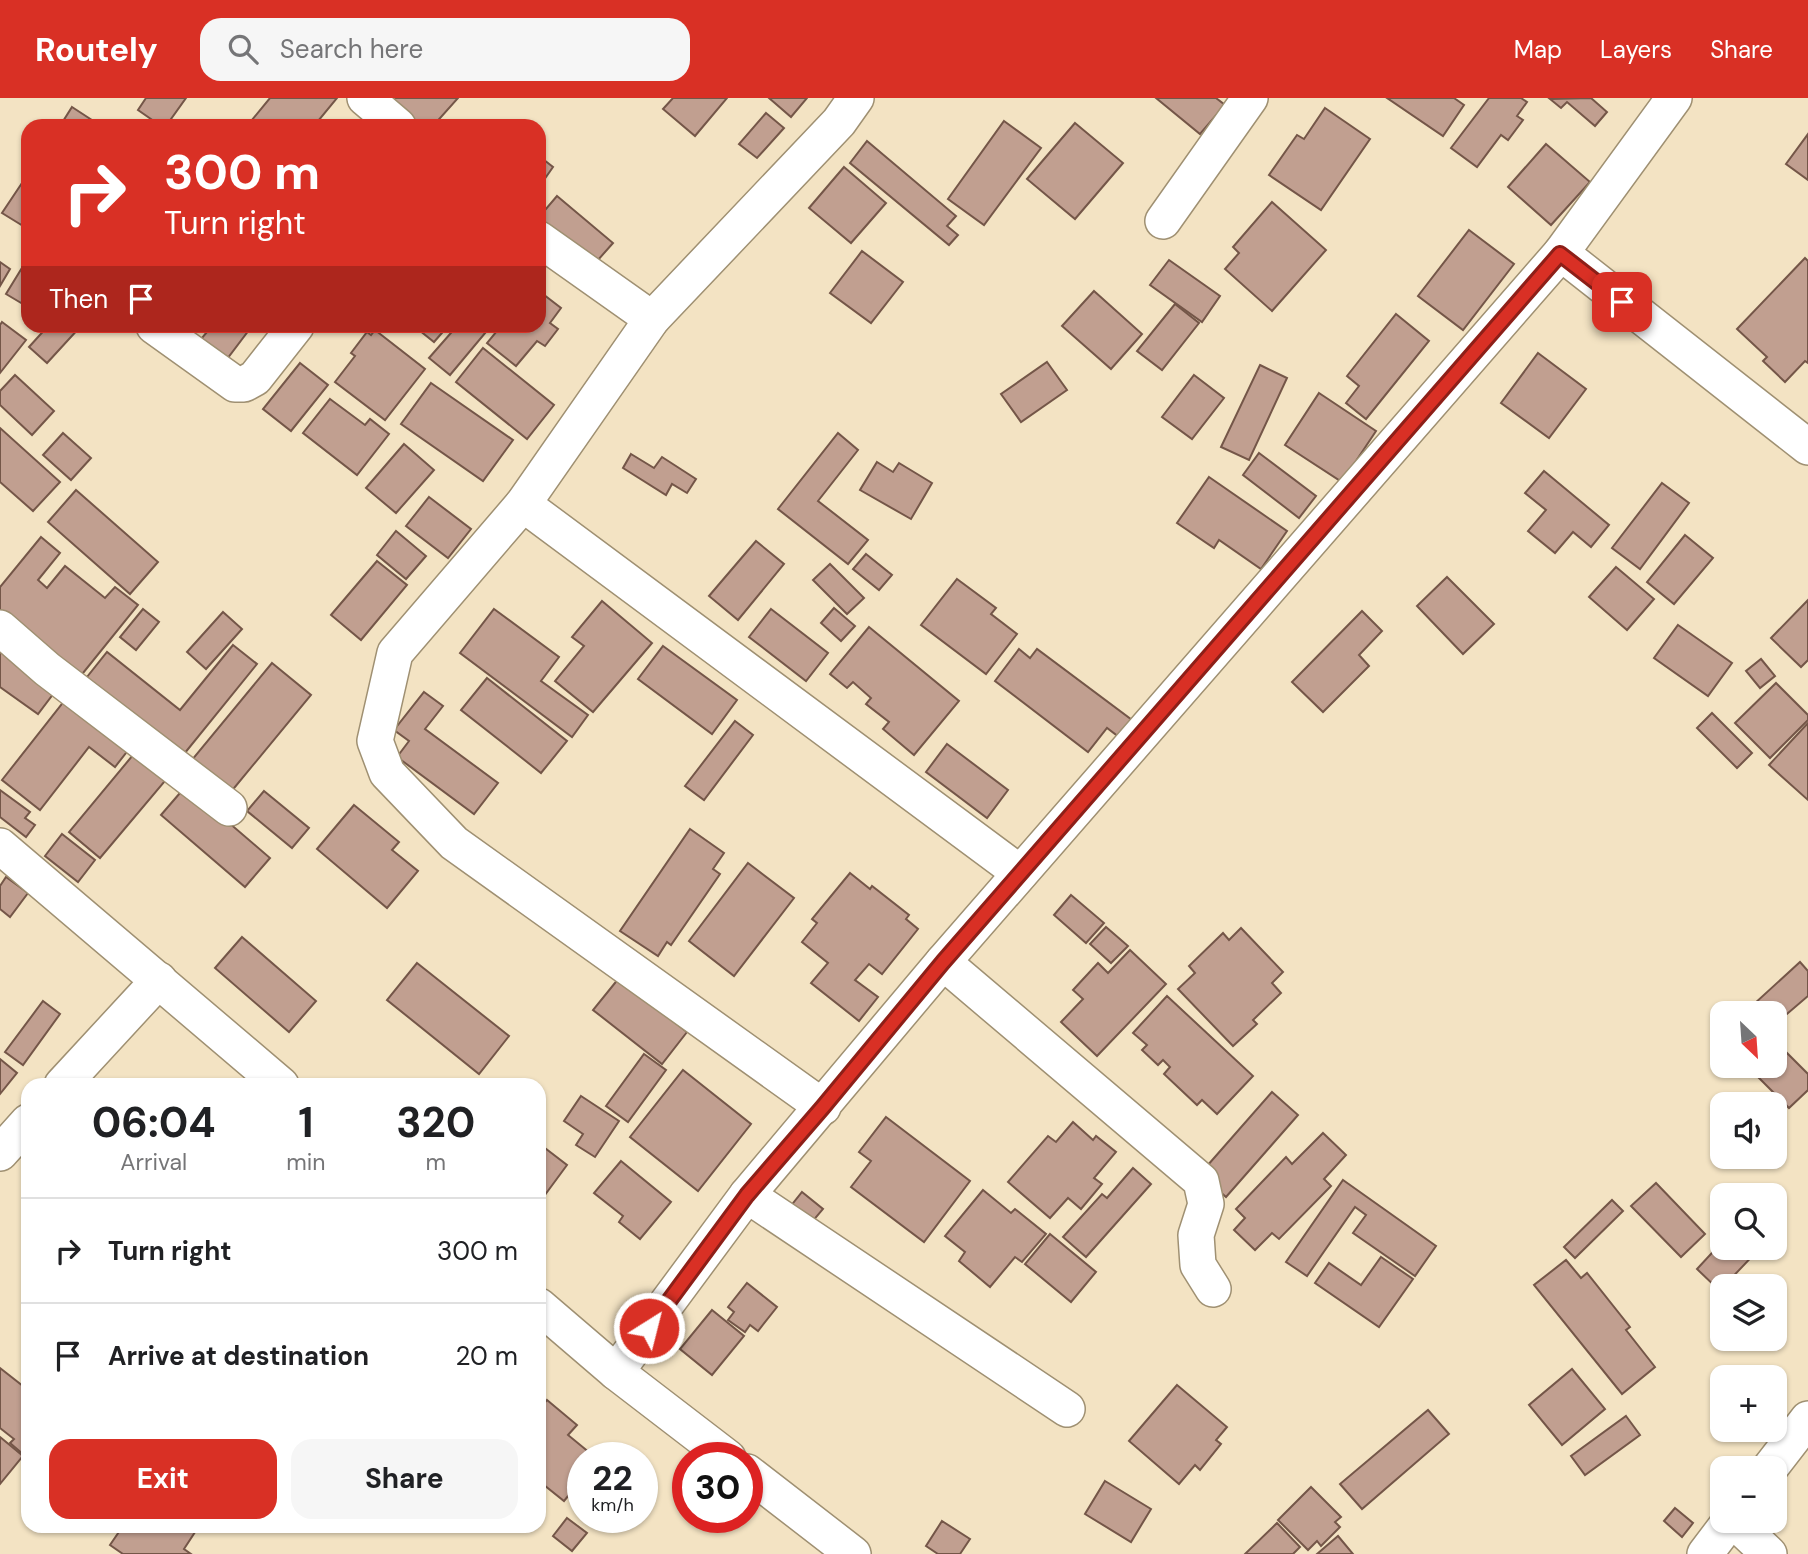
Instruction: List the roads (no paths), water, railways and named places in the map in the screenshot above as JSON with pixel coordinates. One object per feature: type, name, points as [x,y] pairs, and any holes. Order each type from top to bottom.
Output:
[{"type":"street","points":[[365,98],[390,119]]},
{"type":"street","points":[[823,1107],[454,843],[387,773],[375,741],[395,653],[523,504],[652,319],[839,122],[856,98]]},
{"type":"street","points":[[1163,221],[1250,98]]},
{"type":"street","points":[[616,1372],[747,1195],[943,962],[1560,254],[1674,98]]},
{"type":"street","points":[[546,244],[652,319]]},
{"type":"street","points":[[1560,254],[1808,447]]},
{"type":"street","points":[[163,333],[235,384],[244,384],[255,378],[290,333]]},
{"type":"street","points":[[523,504],[1020,873]]},
{"type":"street","points":[[0,628],[47,669],[229,808]]},
{"type":"street","points":[[0,846],[273,1078]]},
{"type":"street","points":[[943,962],[1201,1181],[1206,1204],[1196,1235],[1198,1265],[1213,1289]]},
{"type":"street","points":[[68,1078],[159,980]]},
{"type":"street","points":[[0,1153],[21,1130]]},
{"type":"street","points":[[747,1195],[1067,1409]]},
{"type":"street","points":[[546,1312],[616,1372],[707,1442]]},
{"type":"street","points":[[1779,1456],[1808,1419]]},
{"type":"street","points":[[763,1484],[853,1554]]},
{"type":"street","points":[[1705,1554],[1722,1533]]},
{"type":"street","points":[[1745,1533],[1769,1554]]}]
